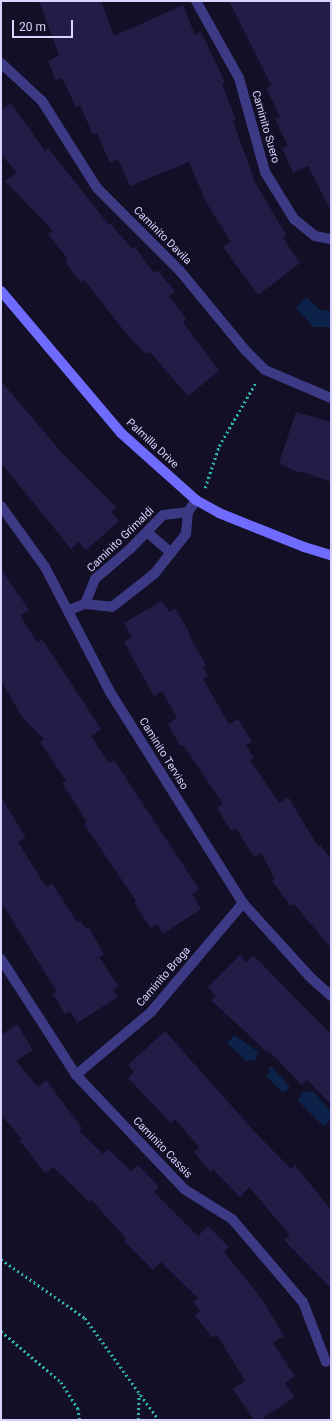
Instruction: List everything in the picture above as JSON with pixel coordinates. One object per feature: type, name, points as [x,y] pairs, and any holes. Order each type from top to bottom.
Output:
[{"type":"street","name":"Caminito Suero","points":[[196,1],[239,78],[265,172],[294,219],[315,236],[331,239]]},
{"type":"street","name":"Caminito Davila","points":[[1,63],[42,101],[97,188],[180,271],[246,352],[265,370],[331,398]]},
{"type":"street","name":"Palmilla Drive","points":[[1,291],[121,433],[198,501],[226,516],[304,547],[331,555]]},
{"type":"street","points":[[69,610],[85,604],[112,607],[154,574],[186,534],[188,512],[198,501]]},
{"type":"street","name":"Caminito Terviso","points":[[1,506],[45,567],[69,610],[110,692],[243,903],[310,977],[331,996]]},
{"type":"street","name":"Caminito Grimaldi","points":[[85,604],[95,579],[147,532],[163,515],[188,512]]},
{"type":"street","points":[[147,532],[171,553]]},
{"type":"street","name":"Caminito Braga","points":[[76,1075],[151,1012],[243,903]]},
{"type":"street","name":"Caminito Cassis","points":[[1,959],[76,1075],[184,1189],[232,1219],[303,1302],[326,1362]]},
{"type":"path","points":[[198,501],[219,446],[253,387],[265,370]]},
{"type":"path","points":[[1,1258],[85,1318],[158,1420]]},
{"type":"path","points":[[1,1331],[61,1382],[78,1408],[80,1420]]},
{"type":"path","points":[[138,1420],[139,1393]]},
{"type":"water","points":[[307,297],[318,309],[331,311],[331,327],[313,327],[296,307]]},
{"type":"water","points":[[234,1035],[258,1052],[255,1060],[246,1061],[227,1043]]},
{"type":"water","points":[[271,1066],[290,1087],[283,1093],[266,1076],[270,1072],[268,1069]]},
{"type":"water","points":[[305,1091],[314,1092],[331,1112],[331,1119],[324,1127],[297,1100]]},
{"type":"building","points":[[39,1],[101,1],[114,36],[183,5],[195,35],[201,32],[225,82],[222,84],[236,120],[233,121],[255,182],[286,235],[283,238],[300,263],[258,295],[223,247],[231,242],[206,202],[189,162],[130,186],[118,159],[110,163],[97,133],[93,135],[80,105],[76,107],[62,78],[56,81],[48,61],[59,55]]},
{"type":"building","points":[[229,1],[331,1],[331,211],[308,166],[293,173],[282,148],[288,146],[275,119],[280,117],[266,88],[271,85]]},
{"type":"building","points":[[11,103],[45,151],[48,148],[109,225],[111,224],[132,249],[135,247],[154,273],[157,270],[175,291],[169,296],[186,319],[183,322],[219,371],[188,396],[149,351],[146,354],[129,337],[84,280],[81,283],[65,262],[68,259],[48,234],[53,231],[5,181],[17,173],[1,154],[1,110]]},
{"type":"building","points":[[1,381],[62,453],[116,507],[111,512],[119,521],[86,550],[79,542],[71,549],[1,463]]},
{"type":"building","points":[[296,412],[331,422],[331,482],[300,471],[299,473],[279,463]]},
{"type":"building","points":[[1,569],[29,610],[20,615],[37,642],[42,639],[101,729],[91,736],[109,763],[114,760],[199,889],[192,894],[201,909],[163,934],[157,924],[151,928],[134,903],[136,901],[84,824],[87,822],[62,783],[66,781],[40,742],[44,739],[23,718],[1,681]]},
{"type":"building","points":[[162,601],[169,612],[175,608],[190,633],[188,634],[206,665],[203,667],[208,676],[203,679],[229,724],[238,719],[252,742],[246,745],[254,758],[250,760],[279,803],[288,797],[318,846],[320,845],[331,859],[331,948],[294,904],[291,906],[272,881],[275,879],[261,853],[254,857],[236,828],[231,831],[217,808],[223,804],[183,745],[180,746],[168,724],[177,718],[162,691],[154,696],[124,642],[132,637],[124,623]]},
{"type":"building","points":[[1,797],[26,838],[18,842],[46,887],[52,883],[77,922],[80,920],[86,929],[89,928],[104,954],[99,957],[118,986],[113,990],[118,997],[77,1023],[70,1011],[65,1014],[53,994],[57,992],[1,902]]},
{"type":"building","points":[[240,955],[246,962],[253,955],[331,1034],[331,1104],[307,1080],[302,1085],[269,1051],[268,1053],[211,1000],[216,996],[208,987]]},
{"type":"building","points":[[17,1024],[33,1050],[16,1061],[38,1087],[46,1080],[82,1128],[79,1131],[103,1154],[108,1149],[131,1171],[138,1165],[159,1187],[154,1192],[198,1236],[208,1226],[229,1247],[224,1252],[262,1299],[284,1336],[273,1343],[295,1376],[285,1383],[295,1397],[260,1420],[254,1420],[233,1389],[245,1381],[217,1335],[213,1338],[195,1316],[200,1311],[193,1302],[198,1298],[161,1262],[153,1270],[124,1241],[126,1238],[91,1200],[89,1202],[53,1167],[45,1173],[20,1141],[22,1139],[1,1115],[1,1035]]},
{"type":"building","points":[[165,1031],[253,1130],[291,1169],[295,1165],[331,1210],[331,1288],[284,1240],[290,1235],[249,1187],[240,1197],[213,1169],[210,1172],[194,1152],[199,1147],[175,1119],[171,1123],[128,1078],[134,1072],[128,1065]]}]
